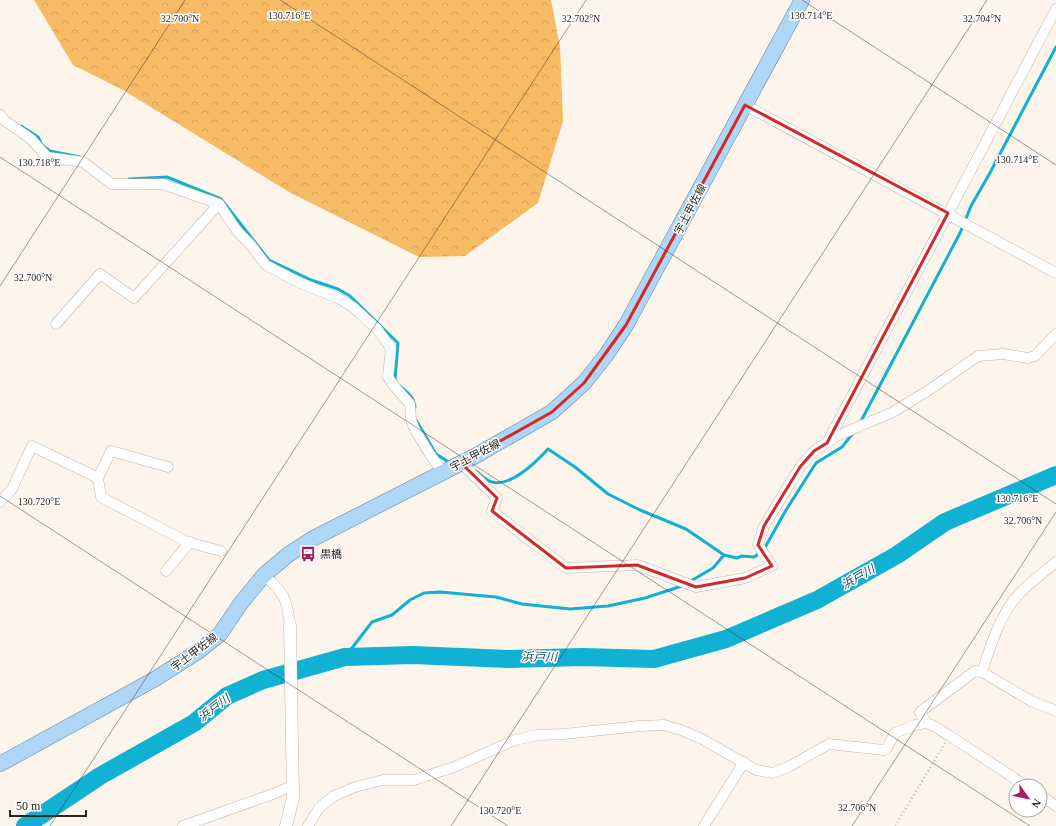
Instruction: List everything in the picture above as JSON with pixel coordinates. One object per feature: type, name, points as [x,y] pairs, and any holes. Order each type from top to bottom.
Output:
[{"type":"main road","name":"宇土甲佐線","points":[[0,763],[156,679],[199,651],[220,634],[264,575],[289,554],[312,539],[461,463],[552,412],[584,383],[607,354],[626,325],[802,0]]},
{"type":"street","points":[[827,443],[1056,9]]},
{"type":"street","points":[[745,105],[948,213],[1056,273]]},
{"type":"street","points":[[0,115],[5,121],[31,139],[47,157],[83,162],[112,184],[163,184],[219,204],[237,231],[250,244],[266,265],[298,282],[338,298],[353,307],[377,329],[391,348],[388,377],[394,387],[410,404],[411,420],[415,430],[443,472]]},
{"type":"street","points":[[56,324],[100,274],[134,298],[219,204]]},
{"type":"street","points":[[461,463],[497,498],[492,511],[566,568],[637,565],[696,587],[745,578],[772,566],[758,545],[764,526],[800,467],[814,451],[837,436],[893,412],[929,390],[978,356],[1003,354],[1028,358],[1035,356],[1056,334]]},
{"type":"street","points":[[0,502],[12,489],[32,446],[98,478]]},
{"type":"street","points":[[168,466],[111,451],[98,478],[101,497],[190,542],[221,551]]},
{"type":"street","points":[[166,570],[190,542]]},
{"type":"street","points":[[982,672],[989,649],[1004,617],[1020,593],[1056,562]]},
{"type":"street","points":[[264,575],[279,589],[288,604],[290,625],[293,798],[286,826]]},
{"type":"street","points":[[926,723],[920,712],[975,671],[982,672],[1031,701],[1056,711]]},
{"type":"street","points":[[308,826],[319,808],[334,796],[348,790],[383,780],[414,780],[454,767],[515,740],[537,735],[640,726],[664,725],[688,733],[744,762],[756,770],[773,772],[788,767],[829,744],[884,750],[887,748],[895,733],[915,725],[926,723],[950,736],[1014,778]]},
{"type":"street","points":[[704,826],[744,762]]},
{"type":"street","points":[[183,826],[273,794],[293,780]]},
{"type":"path","points":[[895,826],[950,736]]},
{"type":"highlighted area","points":[[745,105],[948,213],[827,443],[814,451],[800,467],[764,526],[758,545],[772,566],[745,578],[696,587],[637,565],[566,568],[492,511],[497,498],[461,463],[552,412],[584,383],[626,325]]},
{"type":"green space","points":[[34,0],[551,0],[560,47],[563,121],[538,203],[465,256],[419,257],[289,192],[123,90],[73,65]]},
{"type":"waterway","points":[[860,423],[960,233],[971,206],[1056,47]]},
{"type":"waterway","points":[[21,126],[38,137],[42,145],[50,151],[80,157]]},
{"type":"waterway","points":[[129,179],[167,177],[221,199],[269,260],[311,280],[338,289],[350,296],[398,343],[395,380]]},
{"type":"waterway","points":[[400,386],[412,398],[415,407]]},
{"type":"waterway","points":[[416,420],[436,454],[450,463]]},
{"type":"waterway","points":[[476,471],[492,482],[499,483],[507,481],[523,472],[548,449],[575,467],[608,494],[640,510],[686,529],[724,555],[737,558],[742,556],[754,557],[763,551],[786,510],[816,463],[842,447],[854,432]]},
{"type":"waterway","name":"浜戸川","points":[[25,826],[100,776],[194,723],[227,696],[263,680],[345,657],[413,655],[508,659],[583,657],[654,659],[726,639],[817,600],[897,555],[945,522],[1056,475]]},
{"type":"waterway","points":[[689,582],[713,568],[724,555]]},
{"type":"waterway","points":[[345,657],[372,622],[392,615],[410,600],[424,593],[440,592],[496,597],[522,604],[570,609],[608,606],[645,598],[685,585]]},
{"type":"place","name":"黒橋","points":[[308,554]]}]
